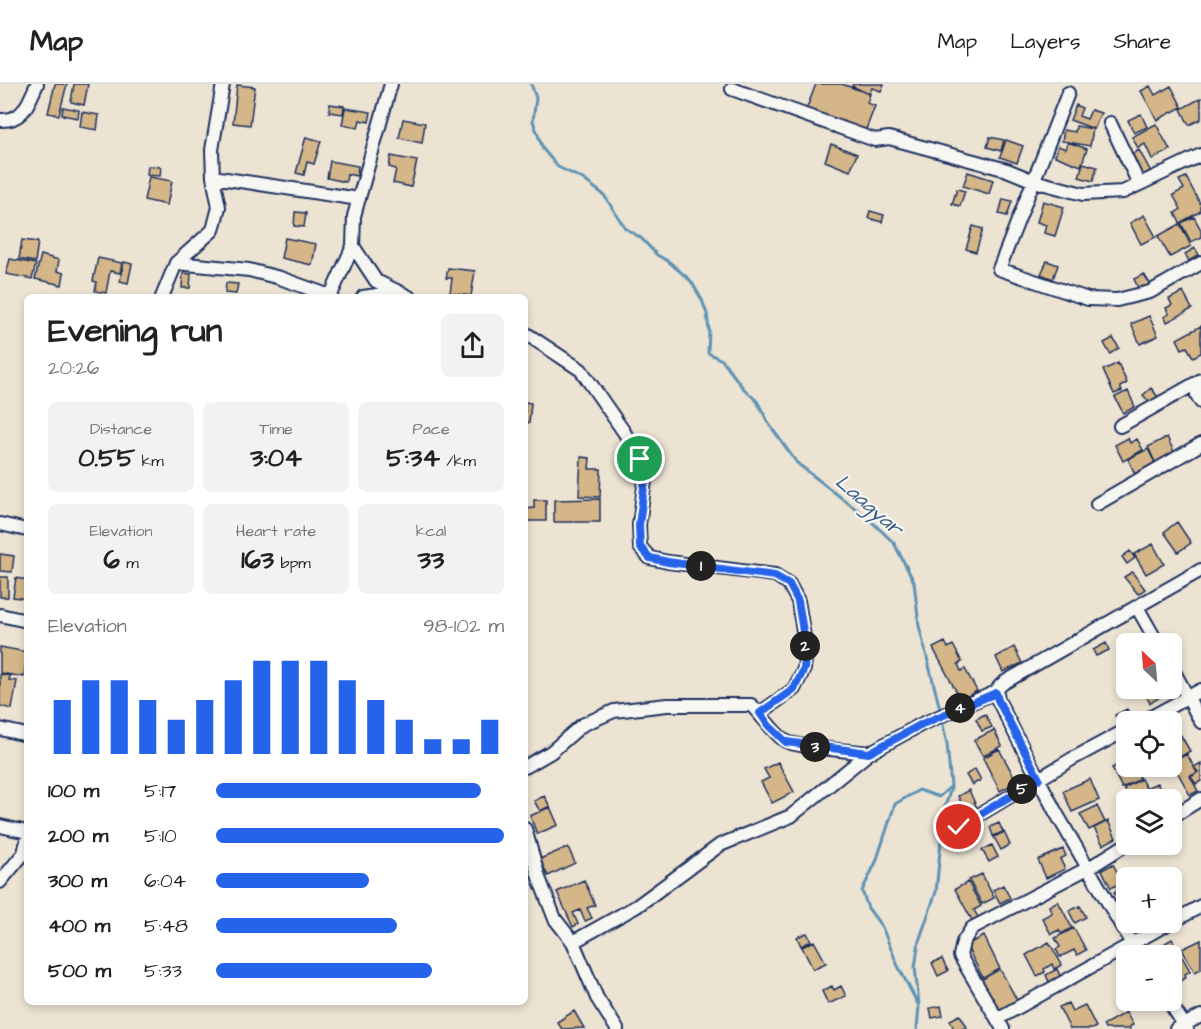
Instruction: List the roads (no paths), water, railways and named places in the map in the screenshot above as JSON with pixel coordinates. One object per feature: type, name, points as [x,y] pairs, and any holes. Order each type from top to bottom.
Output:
[{"type":"street","points":[[0,120],[17,117],[26,107],[37,84]]},
{"type":"street","points":[[163,294],[176,263],[213,230],[219,207],[213,177],[212,150],[223,84]]},
{"type":"street","points":[[331,294],[353,246],[354,216],[391,84]]},
{"type":"street","points":[[732,88],[875,140],[889,138],[1083,194],[1123,192],[1201,154]]},
{"type":"street","points":[[1068,93],[999,269],[1088,299],[1117,300],[1150,292],[1201,263]]},
{"type":"street","points":[[1110,123],[1139,184]]},
{"type":"street","points":[[213,177],[359,199]]},
{"type":"street","points":[[353,246],[376,281],[402,294]]},
{"type":"street","points":[[176,263],[249,270],[324,294]]},
{"type":"street","points":[[528,335],[581,370],[640,459],[645,480],[639,525],[640,547],[650,558],[775,576],[789,584],[798,601],[806,649],[804,669],[794,689],[760,713]]},
{"type":"street","points":[[1200,381],[1197,395],[1201,402]]},
{"type":"street","points":[[1120,426],[1200,381]]},
{"type":"street","points":[[1097,504],[1201,444]]},
{"type":"street","points":[[0,524],[24,529]]},
{"type":"street","points":[[1131,944],[1055,811],[996,693],[998,686],[1201,570]]},
{"type":"street","points":[[1137,607],[1152,633]]},
{"type":"street","points":[[0,615],[24,620]]},
{"type":"street","points":[[1182,686],[1201,722]]},
{"type":"street","points":[[1162,711],[1201,690]]},
{"type":"street","points":[[573,942],[637,906],[720,845],[791,816],[869,753],[922,724],[996,693]]},
{"type":"street","points":[[528,765],[551,752],[582,725],[614,711],[667,705],[751,705],[786,742],[869,753]]},
{"type":"street","points":[[0,729],[24,734]]},
{"type":"street","points":[[959,827],[1116,735]]},
{"type":"street","points":[[1182,811],[1201,799]]},
{"type":"street","points":[[0,826],[24,831]]},
{"type":"street","points":[[528,840],[539,878],[555,919],[573,942],[597,998],[617,1029]]},
{"type":"street","points":[[1116,851],[1088,868],[972,928],[963,942],[960,956],[1000,1024],[1151,933]]},
{"type":"street","points":[[0,882],[24,853]]},
{"type":"street","points":[[1182,916],[1201,906]]},
{"type":"street","points":[[1174,1011],[1182,1027],[1201,1016]]},
{"type":"waterway","name":"Laagyar","points":[[531,84],[536,98],[533,121],[543,149],[558,167],[583,179],[604,195],[625,228],[641,238],[657,255],[668,261],[691,281],[707,314],[708,353],[722,360],[743,388],[757,401],[769,424],[797,463],[871,521],[894,543],[914,582],[919,626],[941,713]]},
{"type":"waterway","name":"Laagyar","points":[[917,1029],[919,1006],[898,966],[882,927],[868,908],[862,891],[876,862],[895,804],[919,790],[939,797],[951,786],[942,720]]},
{"type":"waterway","points":[[919,1005],[915,967],[919,941],[936,892],[944,810],[951,788]]}]
